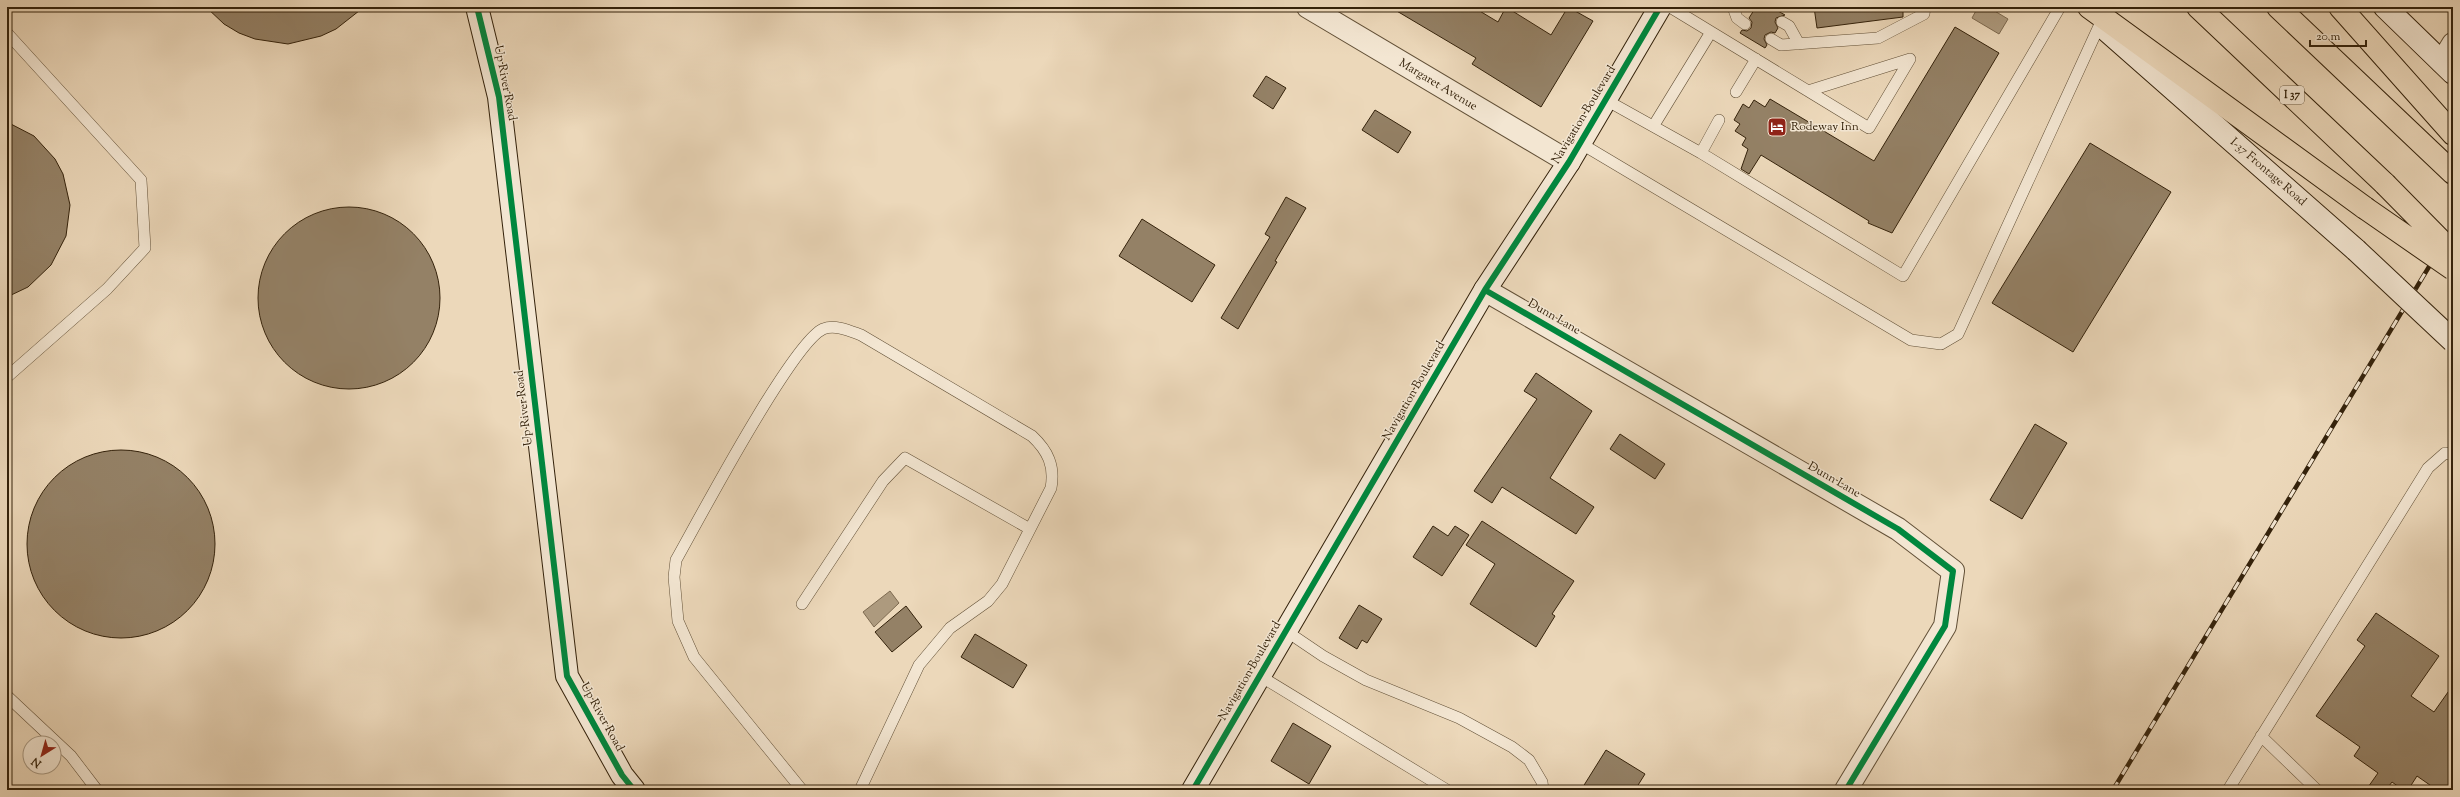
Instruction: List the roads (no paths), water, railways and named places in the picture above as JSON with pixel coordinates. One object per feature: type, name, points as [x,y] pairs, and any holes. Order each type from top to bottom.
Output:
[{"type":"highway","name":"I 37","points":[[2198,7],[2385,184],[2453,253]]},
{"type":"highway","points":[[2278,7],[2453,173]]},
{"type":"highway","points":[[2340,7],[2446,127]]},
{"type":"highway","points":[[2094,16],[2453,269]]},
{"type":"street","name":"Up River Road","points":[[477,7],[499,97],[567,676],[622,775],[634,790]]},
{"type":"street","name":"Margaret Avenue","points":[[1308,7],[1569,162]]},
{"type":"street","name":"Navigation Boulevard","points":[[1193,790],[1485,290],[1569,162],[1660,7]]},
{"type":"street","name":"I-37 Frontage Road","points":[[2080,7],[2094,16],[2356,250],[2453,341]]},
{"type":"street","points":[[2385,7],[2447,68]]},
{"type":"street","points":[[2447,68],[2453,44]]},
{"type":"street","name":"Dunn Lane","points":[[1485,290],[1898,529],[1953,571],[1945,626],[1846,790]]},
{"type":"lane","points":[[1670,7],[1756,60],[1869,128],[1910,60],[1808,91]]},
{"type":"lane","points":[[1733,7],[1737,18],[1745,24]]},
{"type":"lane","points":[[1771,39],[1781,45],[1878,38],[1924,14],[1925,7]]},
{"type":"lane","points":[[1606,100],[1654,125],[1903,276],[2060,7]]},
{"type":"lane","points":[[1580,143],[1912,340],[1941,344],[1958,334],[2094,16]]},
{"type":"lane","points":[[1782,22],[1789,26],[1799,44]]},
{"type":"lane","points":[[1654,125],[1711,32]]},
{"type":"lane","points":[[7,33],[141,180],[145,248],[107,289],[7,377]]},
{"type":"lane","points":[[1736,92],[1756,60]]},
{"type":"lane","points":[[1701,153],[1720,120]]},
{"type":"lane","points":[[802,790],[694,656],[678,621],[674,577],[676,560],[780,380],[806,343],[823,329],[839,328],[861,335],[1032,436],[1042,446],[1050,461],[1054,474],[1051,488],[1002,584],[988,601],[950,628],[919,665],[860,790]]},
{"type":"lane","points":[[2228,790],[2428,468],[2445,453],[2453,454]]},
{"type":"lane","points":[[802,604],[883,481],[904,458],[1030,528]]},
{"type":"lane","points":[[1286,631],[1323,656],[1366,680],[1459,718],[1512,747],[1529,760],[1542,782],[1543,790]]},
{"type":"lane","points":[[1260,676],[1447,790]]},
{"type":"lane","points":[[7,696],[71,756],[97,790]]},
{"type":"lane","points":[[2261,736],[2317,790]]},
{"type":"railway","points":[[2113,790],[2453,227]]},
{"type":"place","name":"Rodeway Inn","points":[[1777,127]]}]
